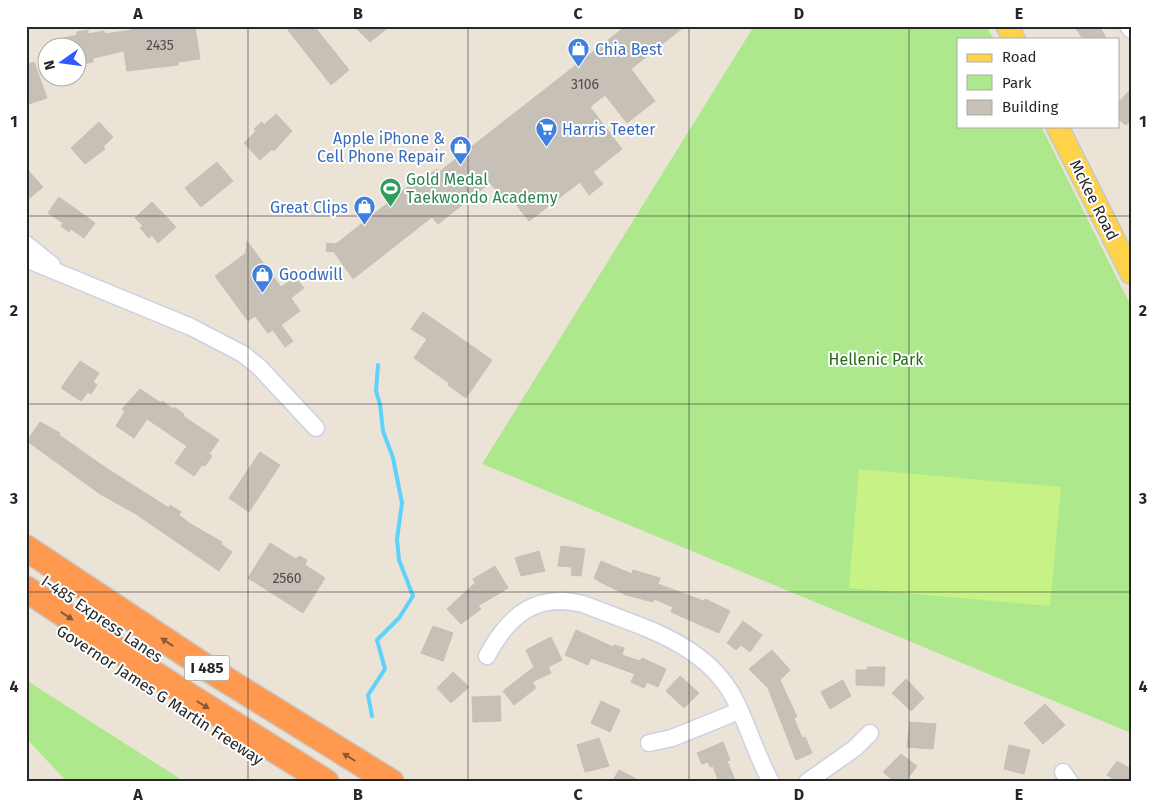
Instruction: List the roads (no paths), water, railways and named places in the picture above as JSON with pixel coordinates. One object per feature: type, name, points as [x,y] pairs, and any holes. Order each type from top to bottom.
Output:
[{"type":"highway","name":"I 485","points":[[26,548],[207,668],[391,782]]},
{"type":"highway","name":"I-485 Express Lanes","points":[[26,567],[155,655],[357,782]]},
{"type":"highway","name":"I-485 Express Lanes","points":[[26,589],[140,666],[326,782]]},
{"type":"highway","name":"Governor James G Martin Freeway","points":[[26,608],[171,704],[295,782]]},
{"type":"main road","points":[[1007,26],[1013,38]]},
{"type":"main road","name":"McKee Road","points":[[1059,128],[1131,273]]},
{"type":"street","points":[[1128,26],[1131,30]]},
{"type":"street","points":[[26,244],[61,273]]},
{"type":"street","points":[[26,259],[191,327],[243,354],[259,367],[316,428]]},
{"type":"street","points":[[487,656],[497,638],[512,619],[521,612],[543,603],[568,600],[583,604],[676,642],[695,653],[713,668],[725,682],[771,782]]},
{"type":"street","points":[[649,743],[672,738],[739,711]]},
{"type":"street","points":[[807,782],[855,748],[870,733]]},
{"type":"waterway","points":[[372,716],[368,695],[385,669],[377,640],[399,618],[413,596],[399,560],[397,539],[402,503],[393,458],[383,431],[380,404],[376,391],[378,365]]},
{"type":"place","name":"Chia Best","points":[[579,68]]},
{"type":"place","name":"Harris Teeter","points":[[546,148]]},
{"type":"place","name":"Apple iPhone & Cell Phone Repair","points":[[461,166]]},
{"type":"place","name":"Gold Medal Taekwondo Academy","points":[[390,207]]},
{"type":"place","name":"Great Clips","points":[[364,226]]},
{"type":"place","name":"Goodwill","points":[[263,293]]},
{"type":"park label","name":"Hellenic Park","points":[[876,359]]}]
